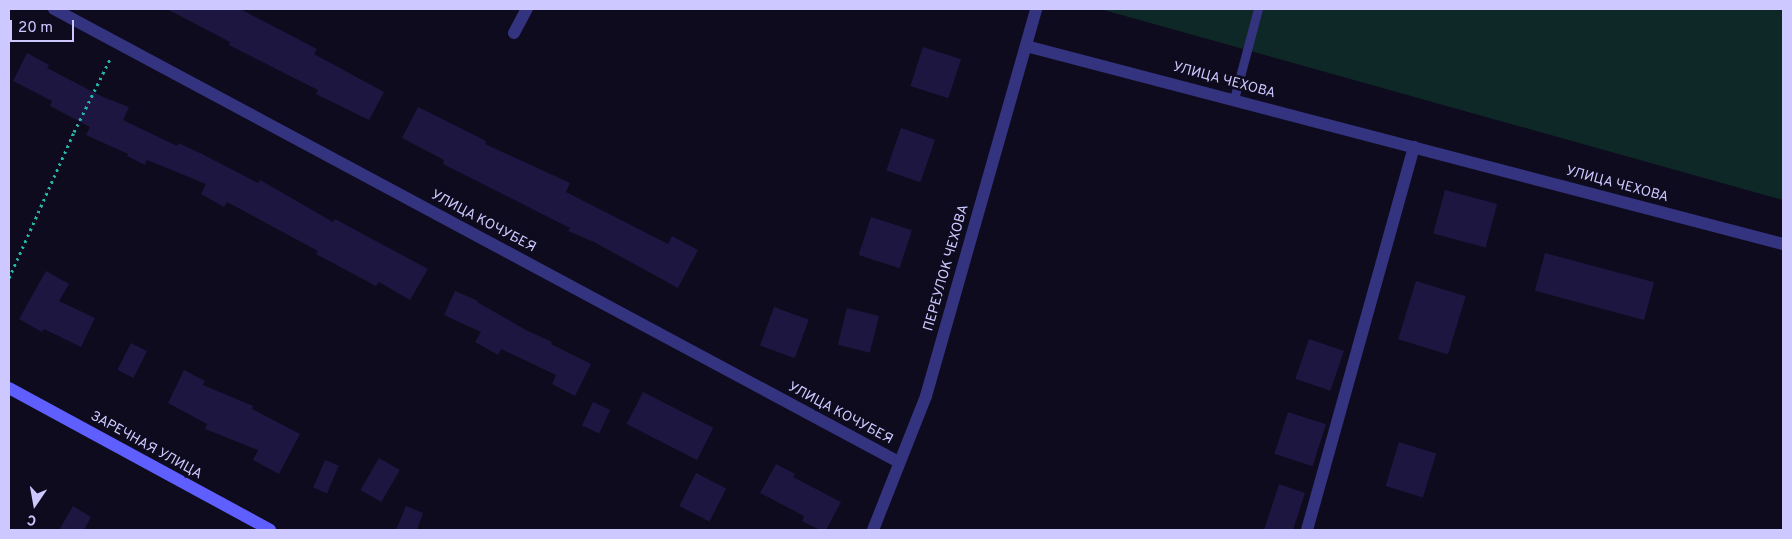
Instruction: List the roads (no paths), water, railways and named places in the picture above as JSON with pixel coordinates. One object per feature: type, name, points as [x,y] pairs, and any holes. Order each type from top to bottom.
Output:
[{"type":"main road","name":"ЗАРЕЧНАЯ УЛИЦА","points":[[9,388],[270,530]]},
{"type":"street","name":"УЛИЦА КОЧУБЕЯ","points":[[54,9],[898,462]]},
{"type":"street","points":[[514,33],[527,9]]},
{"type":"street","name":"ПЕРЕУЛОК ЧЕХОВА","points":[[873,530],[898,462],[926,396],[1036,9]]},
{"type":"street","name":"УЛИЦА ЧЕХОВА","points":[[1026,46],[1783,244]]},
{"type":"street","points":[[1307,530],[1414,147]]},
{"type":"lane","points":[[1234,99],[1258,9]]}]
